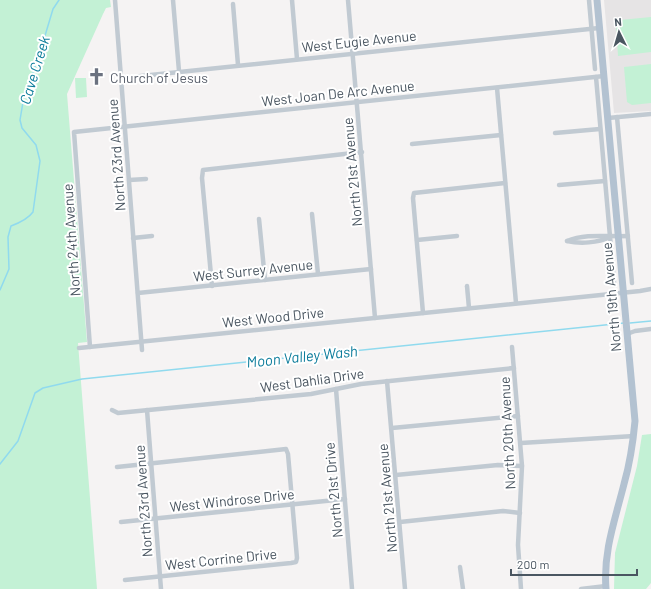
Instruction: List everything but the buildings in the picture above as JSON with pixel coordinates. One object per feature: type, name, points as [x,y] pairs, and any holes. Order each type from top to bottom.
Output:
[{"type":"main road","name":"North 19th Avenue","points":[[597,0],[635,421],[631,457],[608,545],[605,566],[606,588]]},
{"type":"street","name":"North 23rd Avenue","points":[[115,0],[142,350]]},
{"type":"street","points":[[173,0],[179,72]]},
{"type":"street","points":[[292,0],[297,59]]},
{"type":"street","name":"North 21st Avenue","points":[[348,0],[375,318]]},
{"type":"street","points":[[589,0],[595,69]]},
{"type":"street","points":[[233,4],[238,65]]},
{"type":"street","name":"West Eugie Avenue","points":[[122,78],[600,28]]},
{"type":"street","name":"West Joan De Arc Avenue","points":[[74,132],[604,76]]},
{"type":"street","name":"North 19th Avenue","points":[[596,77],[614,282]]},
{"type":"street","points":[[497,88],[516,303]]},
{"type":"street","points":[[608,118],[651,114]]},
{"type":"street","name":"North 19th Avenue","points":[[617,117],[632,283]]},
{"type":"street","points":[[555,133],[600,129]]},
{"type":"street","name":"North 24th Avenue","points":[[74,132],[90,347]]},
{"type":"street","points":[[412,144],[501,135]]},
{"type":"street","points":[[212,286],[202,178],[203,170],[362,152]]},
{"type":"street","points":[[129,180],[146,179]]},
{"type":"street","points":[[559,185],[605,181]]},
{"type":"street","points":[[424,313],[413,198],[414,193],[505,183]]},
{"type":"street","points":[[312,214],[318,274]]},
{"type":"street","points":[[259,219],[264,280]]},
{"type":"street","points":[[133,238],[152,236]]},
{"type":"street","points":[[417,240],[457,236]]},
{"type":"street","points":[[610,237],[604,240],[575,243],[567,241],[574,238],[596,236],[628,236]]},
{"type":"street","name":"West Surrey Avenue","points":[[138,293],[371,269]]},
{"type":"street","points":[[467,286],[469,308]]},
{"type":"street","name":"West Wood Drive","points":[[79,348],[651,289]]},
{"type":"street","points":[[627,330],[651,330]]},
{"type":"street","name":"North 20th Avenue","points":[[512,347],[522,466],[518,545],[521,589]]},
{"type":"street","name":"West Dahlia Drive","points":[[112,410],[118,413],[311,394],[356,384],[514,368]]},
{"type":"street","name":"North 21st Avenue","points":[[387,381],[405,589]]},
{"type":"street","name":"North 21st Drive","points":[[336,389],[352,589]]},
{"type":"street","name":"North 23rd Avenue","points":[[147,410],[161,589]]},
{"type":"street","points":[[392,428],[518,416]]},
{"type":"street","points":[[521,443],[634,436]]},
{"type":"street","points":[[117,466],[286,449],[288,454],[292,505]]},
{"type":"street","points":[[396,475],[504,465],[522,466]]},
{"type":"street","name":"West Windrose Drive","points":[[121,522],[345,499]]},
{"type":"street","name":"West Corrine Drive","points":[[125,580],[296,562],[297,558],[292,505]]},
{"type":"street","points":[[400,522],[503,511],[520,513]]},
{"type":"street","points":[[460,567],[463,589]]},
{"type":"street","points":[[581,589],[606,588]]},
{"type":"shaded area","points":[[604,0],[651,0],[651,111],[614,113]]},
{"type":"green space","points":[[0,0],[110,0],[111,7],[106,8],[67,94],[87,342],[78,343],[97,589],[0,589]]},
{"type":"green space","points":[[651,17],[651,52],[618,56],[616,25],[620,20]]},
{"type":"green space","points":[[651,64],[651,103],[632,105],[627,102],[624,67]]},
{"type":"green space","points":[[75,78],[86,78],[87,97],[76,98]]},
{"type":"green space","points":[[651,434],[651,583],[646,589],[614,589],[615,553],[637,466],[642,435]]},
{"type":"waterway","name":"Cave Creek","points":[[0,290],[9,269],[8,237],[11,226],[26,219],[33,212],[40,161],[36,145],[22,128],[20,120],[24,96],[38,59],[53,9],[59,0]]},
{"type":"waterway","name":"Moon Valley Wash","points":[[630,323],[651,321]]},
{"type":"waterway","name":"Moon Valley Wash","points":[[0,464],[18,441],[35,393],[43,388],[82,379],[624,323]]},
{"type":"place","name":"Church of Jesus","points":[[97,77]]}]
